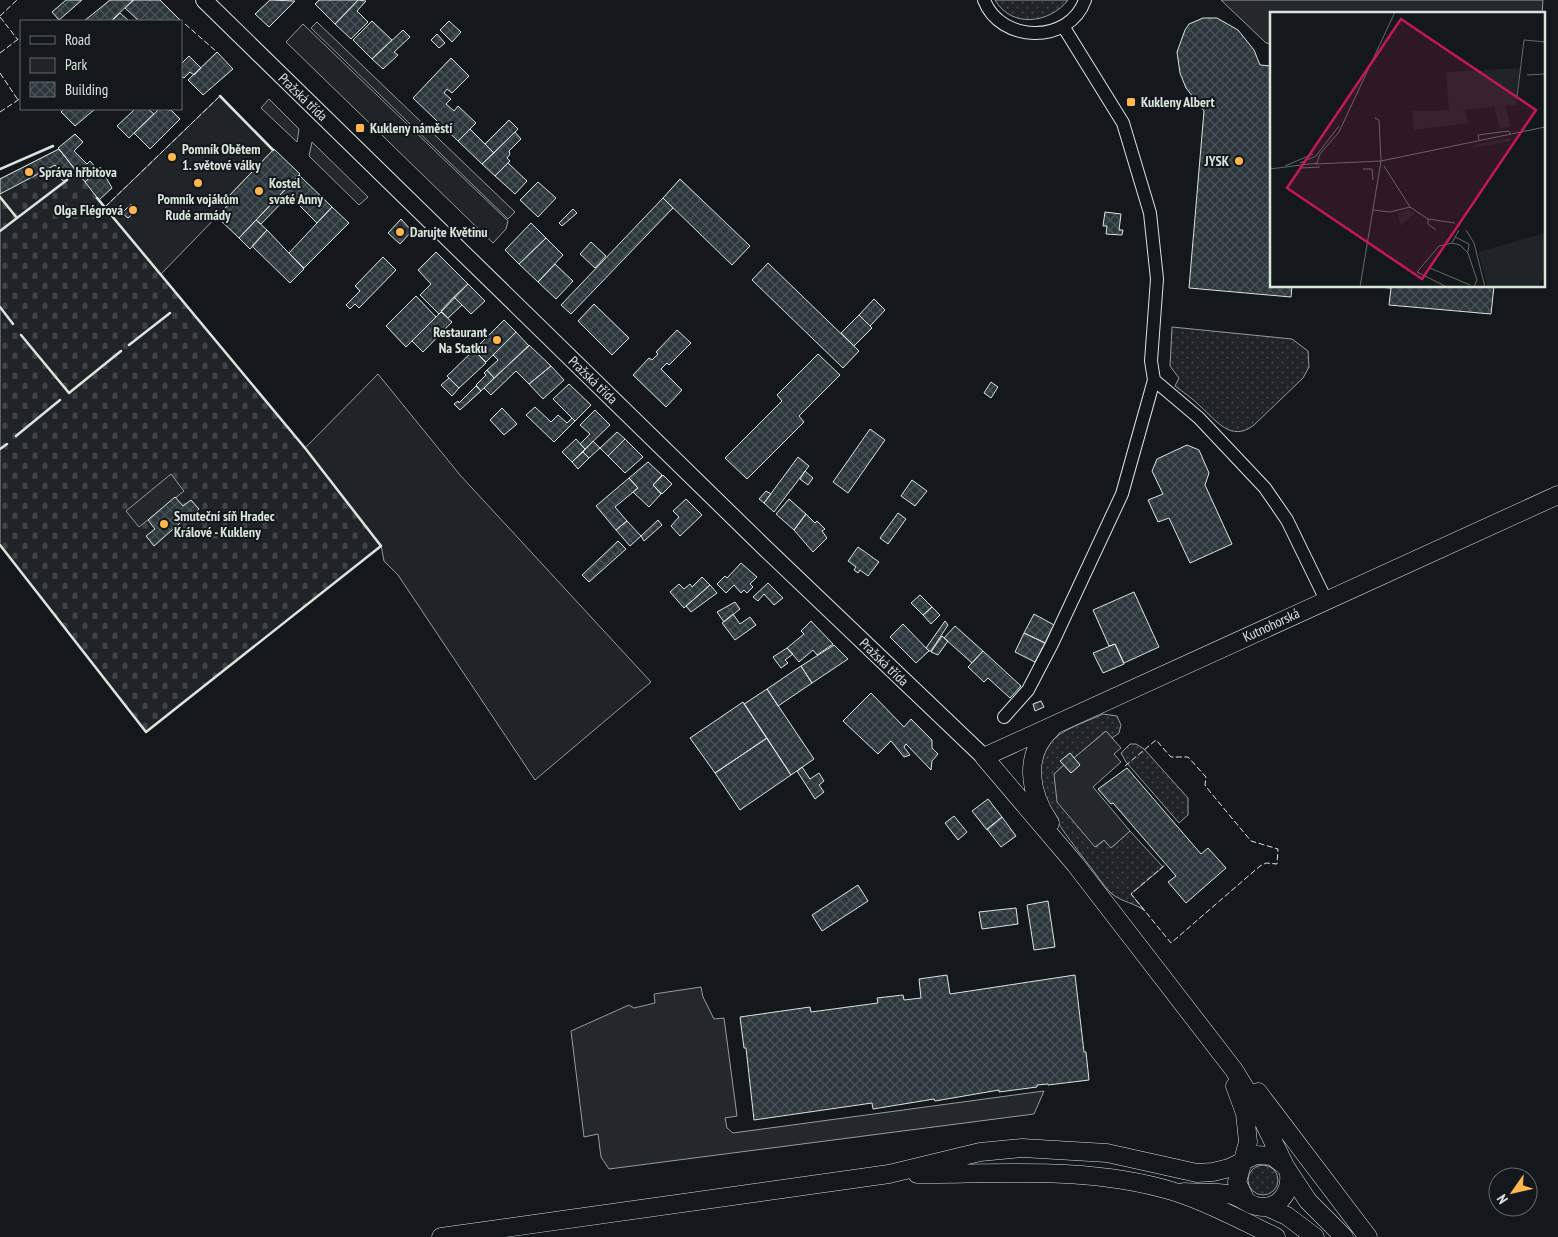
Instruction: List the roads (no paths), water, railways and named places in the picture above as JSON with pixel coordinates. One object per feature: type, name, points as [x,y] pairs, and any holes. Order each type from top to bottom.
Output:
[{"type":"main road","name":"Kutnohorská","points":[[984,757],[1558,495]]},
{"type":"main road","points":[[1063,721],[1049,730],[1038,743],[1032,761],[1032,780],[1042,812],[1075,864]]},
{"type":"main road","points":[[984,757],[1075,864],[1218,1050],[1256,1106],[1287,1170],[1290,1183],[1283,1198],[1267,1207]]},
{"type":"main road","points":[[1218,1050],[1245,1113],[1248,1142],[1237,1182],[1245,1199]]},
{"type":"main road","points":[[1218,1050],[1258,1093],[1368,1237]]},
{"type":"main road","points":[[441,1237],[889,1174],[980,1152],[1022,1148],[1106,1153],[1197,1173],[1213,1172],[1244,1162],[1256,1155],[1264,1154],[1279,1160],[1308,1201],[1344,1237]]},
{"type":"main road","points":[[889,1174],[1055,1173],[1141,1183],[1173,1191],[1276,1237]]},
{"type":"main road","points":[[1173,1191],[1228,1194],[1245,1199],[1251,1204],[1267,1207],[1287,1216],[1315,1237]]},
{"type":"street","name":"Pražská třída","points":[[204,0],[766,549],[984,757]]},
{"type":"street","points":[[984,0],[997,20],[1012,30],[1029,34],[1046,33],[1063,26],[1075,17],[1085,0]]},
{"type":"street","points":[[1004,717],[1028,690],[1052,644],[1122,494],[1154,380],[1151,361],[1157,279],[1150,213],[1130,141],[1123,123],[1063,26]]},
{"type":"street","points":[[1154,380],[1199,418],[1266,488],[1287,520],[1326,600]]},
{"type":"place","name":"Kukleny Albert","points":[[1131,102]]},
{"type":"place","name":"Kukleny náměstí","points":[[360,128]]},
{"type":"place","name":"Pomník Obětem 1. světové války","points":[[172,157]]},
{"type":"place","name":"JYSK","points":[[1239,161]]},
{"type":"place","name":"Správa hřbitova","points":[[29,172]]},
{"type":"place","name":"Pomník vojákům Rudé armády","points":[[198,183]]},
{"type":"place","name":"Kostel svaté Anny","points":[[259,191]]},
{"type":"place","name":"Olga Flégrová","points":[[133,210]]},
{"type":"place","name":"Darujte Květinu","points":[[400,232]]},
{"type":"place","name":"Restaurant Na Statku","points":[[497,340]]},
{"type":"place","name":"Smuteční síň Hradec Králové - Kukleny","points":[[164,524]]}]
